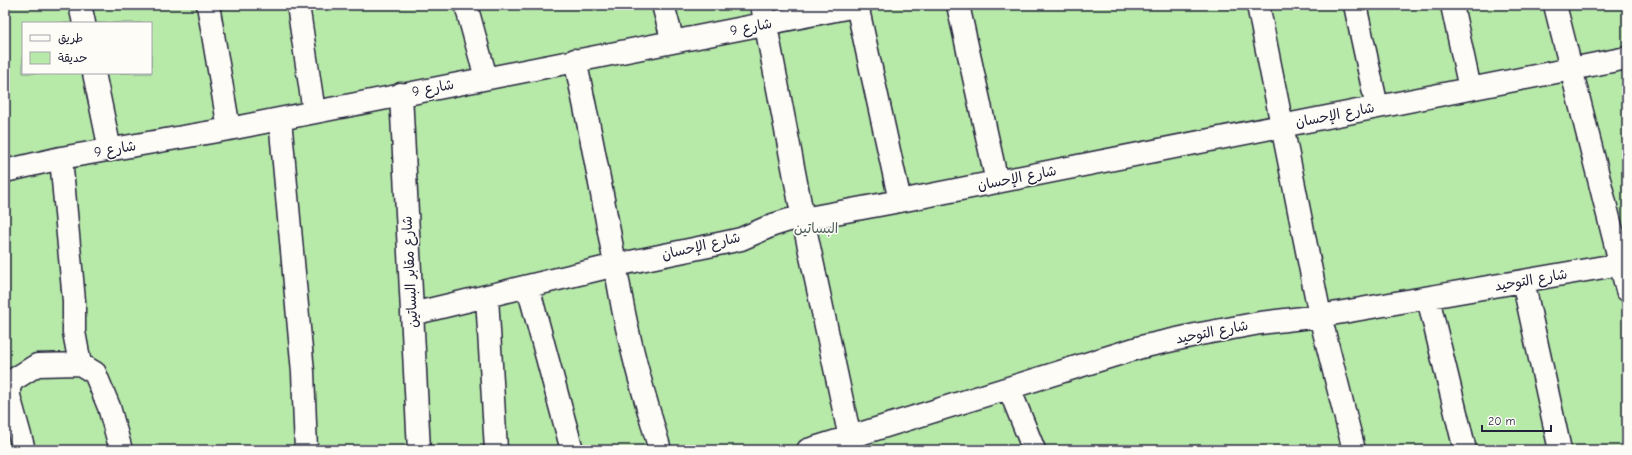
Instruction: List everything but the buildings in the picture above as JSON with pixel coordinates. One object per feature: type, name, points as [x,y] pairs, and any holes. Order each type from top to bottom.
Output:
[{"type":"street","points":[[80,5],[84,22]]},
{"type":"street","points":[[208,5],[229,129]]},
{"type":"street","points":[[298,5],[314,112]]},
{"type":"street","points":[[466,5],[486,78]]},
{"type":"street","points":[[663,5],[672,42]]},
{"type":"street","points":[[858,5],[900,201]]},
{"type":"street","name":"شارع 9","points":[[5,171],[61,158],[229,129],[672,42],[764,15],[858,5]]},
{"type":"street","points":[[958,5],[998,182]]},
{"type":"street","points":[[1258,5],[1320,316],[1354,450]]},
{"type":"street","points":[[1355,5],[1377,107]]},
{"type":"street","points":[[1452,5],[1470,89]]},
{"type":"street","points":[[1555,5],[1624,263],[1627,290]]},
{"type":"street","points":[[764,15],[803,219],[850,438]]},
{"type":"street","name":"شارع الإحسان","points":[[412,314],[616,265],[741,239],[773,225],[789,220],[803,219],[900,201],[1627,58]]},
{"type":"street","points":[[575,60],[590,126],[620,293],[644,398],[660,450]]},
{"type":"street","points":[[94,74],[110,150]]},
{"type":"street","name":"شارع مقابر البساتين","points":[[401,94],[419,450]]},
{"type":"street","points":[[280,119],[303,372],[306,450]]},
{"type":"street","points":[[61,158],[74,301],[74,332],[80,364]]},
{"type":"street","name":"شارع التوحيد","points":[[808,450],[1141,347],[1260,323],[1320,316],[1624,263]]},
{"type":"street","points":[[1523,281],[1560,450]]},
{"type":"street","points":[[528,287],[572,450]]},
{"type":"street","points":[[487,297],[496,450]]},
{"type":"street","points":[[1428,298],[1465,450]]},
{"type":"street","points":[[24,450],[9,396],[9,387],[13,380],[37,365],[80,364],[95,374],[109,407],[121,450]]},
{"type":"street","points":[[1008,388],[1034,450]]},
{"type":"green space","name":"البساتين","points":[[5,5],[1627,5],[1627,450],[5,450]]}]
